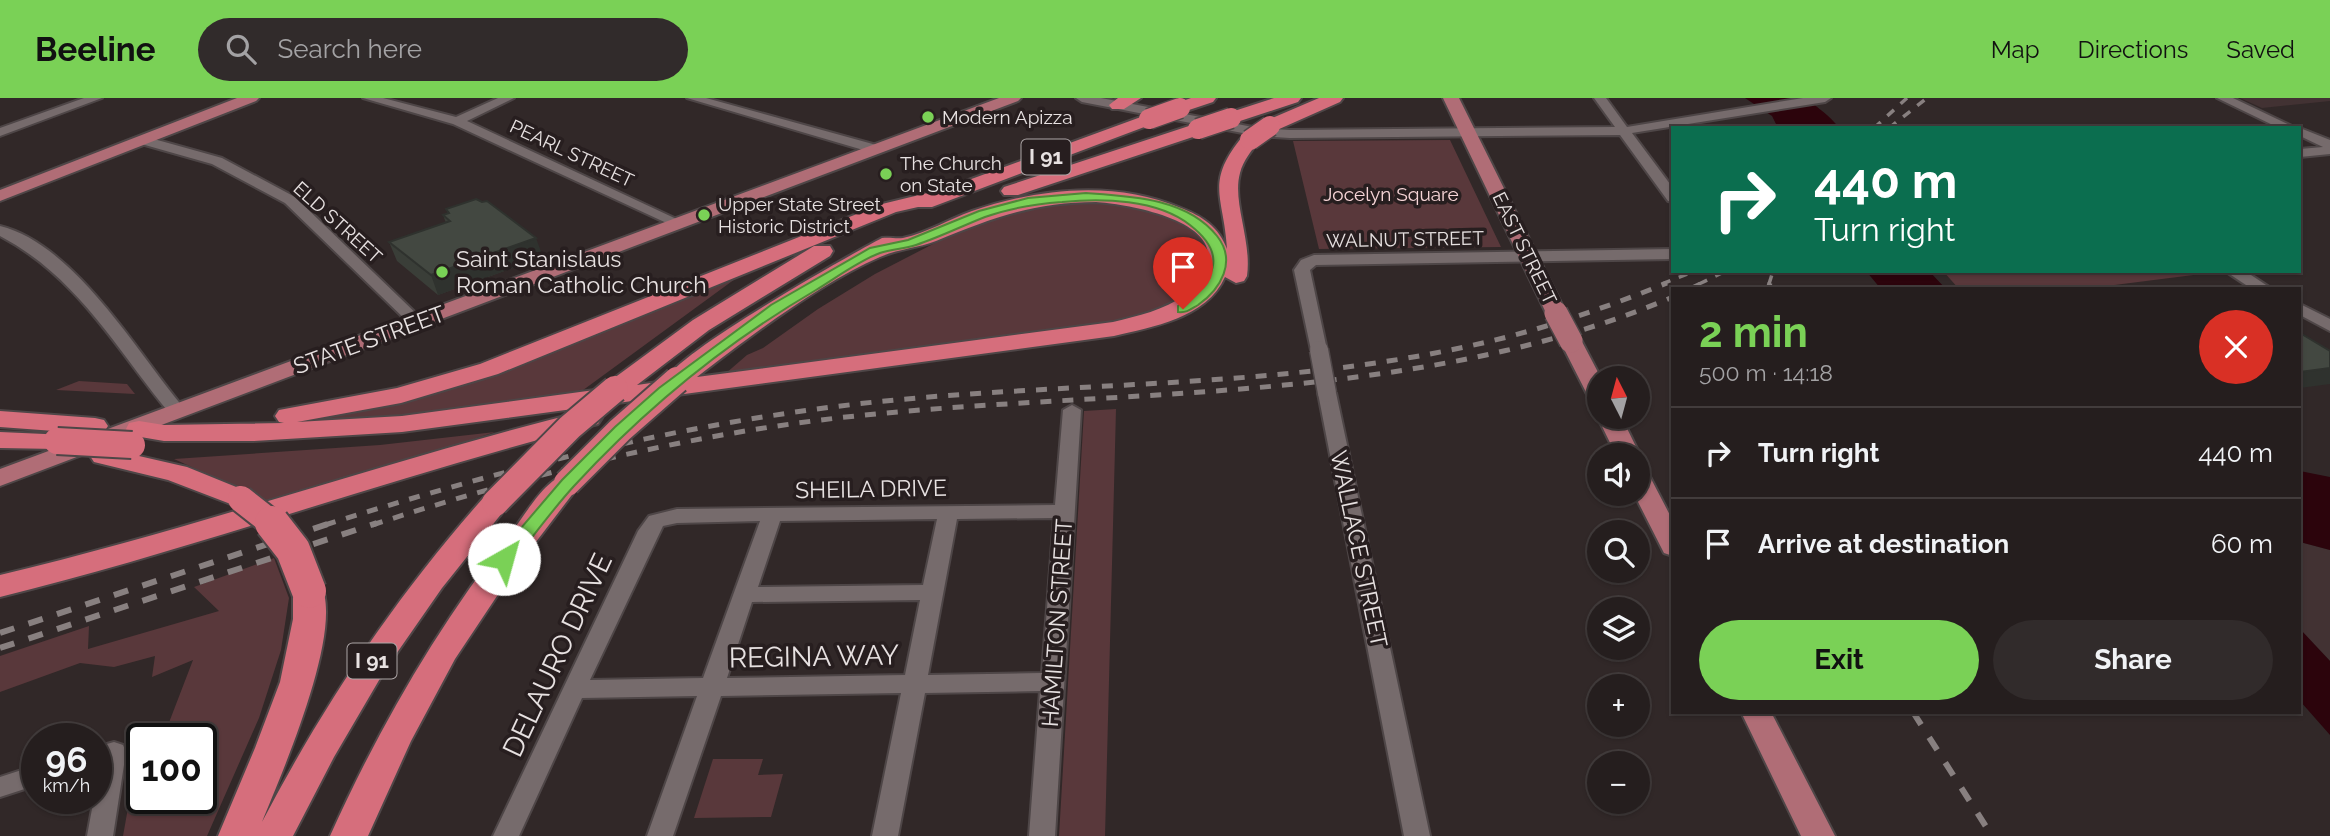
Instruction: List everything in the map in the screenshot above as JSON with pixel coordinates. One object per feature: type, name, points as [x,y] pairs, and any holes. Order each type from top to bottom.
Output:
[{"type":"highway","name":"I 91","points":[[274,836],[335,721],[374,659],[435,574],[495,503],[570,427],[626,397],[701,325],[769,281],[854,234],[943,195],[1207,98]]},
{"type":"highway","name":"I 91","points":[[348,836],[395,736],[443,650],[501,564],[567,483],[620,430],[677,380],[775,308],[875,251],[984,201],[1292,98]]},
{"type":"highway","points":[[159,429],[253,446],[326,443],[418,434],[626,397],[1099,342],[1146,334],[1187,320],[1219,300],[1232,285],[1237,274],[1238,259],[1227,180],[1234,158],[1250,140],[1270,126],[1334,98]]},
{"type":"highway","points":[[28,442],[323,411],[452,381],[524,356],[889,208],[943,195]]},
{"type":"highway","points":[[0,419],[159,429],[306,432],[415,423],[1114,330],[1158,319],[1191,304],[1212,285],[1221,260],[1212,238],[1184,216],[1145,202],[1097,196],[1055,198],[1012,205],[974,217],[919,240],[875,251]]},
{"type":"highway","points":[[0,586],[134,551],[478,446],[626,397]]},
{"type":"highway","points":[[28,442],[191,477],[240,499],[265,516],[283,536],[301,565],[309,592],[308,632],[297,678],[237,836]]},
{"type":"main road","points":[[0,196],[251,98]]},
{"type":"main road","name":"STATE STREET","points":[[0,478],[159,429],[417,322],[1013,98]]},
{"type":"main road","name":"EAST STREET","points":[[1451,98],[1587,372]]},
{"type":"main road","points":[[1650,500],[1671,543]]},
{"type":"main road","points":[[1757,714],[1818,836]]},
{"type":"street","points":[[0,132],[96,98]]},
{"type":"street","name":"PEARL STREET","points":[[369,98],[457,121],[678,223]]},
{"type":"street","points":[[457,121],[508,98]]},
{"type":"street","points":[[693,98],[875,149]]},
{"type":"street","points":[[1082,98],[1125,102],[1268,134],[1624,131],[1821,99]]},
{"type":"street","points":[[1600,98],[1671,195]]},
{"type":"street","points":[[2223,98],[2286,126]]},
{"type":"street","points":[[2301,133],[2330,148]]},
{"type":"street","name":"ELD STREET","points":[[144,140],[217,161],[290,200],[417,322]]},
{"type":"street","points":[[2301,153],[2330,148]]},
{"type":"street","points":[[0,230],[32,244],[80,287],[159,429]]},
{"type":"street","name":"WALNUT STREET","points":[[1306,263],[1323,259],[1671,254]]},
{"type":"street","name":"WALLACE STREET","points":[[1306,263],[1303,270],[1418,836]]},
{"type":"street","points":[[2236,273],[2261,287]]},
{"type":"street","points":[[2301,310],[2330,326]]},
{"type":"street","name":"HAMILTON STREET","points":[[1042,836],[1072,410]]},
{"type":"street","name":"SHEILA DRIVE","points":[[677,516],[1066,511]]},
{"type":"street","points":[[886,836],[948,513]]},
{"type":"street","points":[[660,836],[772,515]]},
{"type":"street","name":"DELAURO DRIVE","points":[[506,836],[648,531],[656,521],[677,516]]},
{"type":"street","points":[[745,595],[932,592]]},
{"type":"street","name":"REGINA WAY","points":[[576,689],[1053,682]]},
{"type":"street","points":[[0,787],[21,780]]},
{"type":"street","points":[[100,836],[101,814]]},
{"type":"shaded area","points":[[1745,98],[1807,98],[1837,126],[1777,126],[1772,116]]},
{"type":"shaded area","points":[[2240,98],[2330,98],[2330,101],[2262,108]]},
{"type":"shaded area","points":[[1868,273],[1931,273],[1944,287],[1879,287]]},
{"type":"shaded area","points":[[2301,471],[2330,477],[2330,550],[2301,542]]},
{"type":"shaded area","points":[[2301,542],[2330,550],[2330,661],[2301,630]]},
{"type":"shaded area","points":[[2301,630],[2330,661],[2330,735],[2301,702]]},
{"type":"green space","name":"Jocelyn Square","points":[[1450,140],[1501,247],[1319,249],[1293,141]]},
{"type":"green space","points":[[1094,200],[1153,210],[1190,228],[1207,249],[1210,260],[1208,273],[1200,286],[1179,302],[1137,319],[725,374],[747,355],[763,348],[818,309],[875,274],[962,229],[993,217],[1058,202]]},
{"type":"green space","points":[[1945,273],[2209,273],[2099,287],[1957,287]]},
{"type":"green space","points":[[735,279],[575,396],[412,416],[304,423]]},
{"type":"green space","points":[[79,381],[127,384],[135,394],[56,390]]},
{"type":"green space","points":[[1116,409],[1105,836],[1059,836],[1084,411]]},
{"type":"green space","points":[[495,432],[275,505],[174,459],[380,445]]},
{"type":"green space","points":[[274,558],[289,598],[281,650],[259,718],[217,813],[217,723],[169,723],[193,660],[152,677],[155,656],[114,667],[80,663],[0,692],[0,656],[89,626],[88,649],[219,611],[194,587]]},
{"type":"green space","points":[[713,759],[763,759],[758,775],[783,774],[771,817],[694,818]]},
{"type":"green space","points":[[127,814],[217,814],[207,836],[123,836]]},
{"type":"building","points":[[476,199],[487,201],[536,238],[431,275],[389,242],[450,221],[443,215],[449,213],[446,209]]},
{"type":"building","points":[[2301,334],[2330,351],[2330,368],[2301,372]]},
{"type":"railway","points":[[1876,126],[1907,98]]},
{"type":"railway","points":[[1892,126],[1927,98]]},
{"type":"railway","points":[[1662,284],[1690,273]]},
{"type":"railway","points":[[1699,284],[1722,273]]},
{"type":"railway","points":[[1769,284],[1772,273]]},
{"type":"railway","points":[[325,525],[529,466],[735,422],[875,402],[1274,375],[1354,366],[1511,336],[1589,312],[1667,283]]},
{"type":"railway","points":[[1694,287],[1703,283]]},
{"type":"railway","points":[[1769,287],[1770,283]]},
{"type":"railway","points":[[372,525],[554,472],[739,432],[865,415],[1275,386],[1377,374],[1478,357],[1576,332],[1671,298]]},
{"type":"railway","points":[[0,633],[331,523]]},
{"type":"railway","points":[[0,648],[377,523]]},
{"type":"railway","points":[[1914,714],[1992,836]]},
{"type":"place","name":"Modern Apizza","points":[[928,117]]},
{"type":"place","name":"The Church on State","points":[[886,174]]},
{"type":"place","name":"Upper State Street Historic District","points":[[704,215]]},
{"type":"place","name":"Saint Stanislaus Roman Catholic Church","points":[[442,272]]},
{"type":"route","points":[[504,559],[567,483],[664,391],[775,308],[825,277],[875,251],[911,243],[983,214],[1032,201],[1086,196],[1135,200],[1176,212],[1192,220],[1212,238],[1219,250],[1221,263],[1216,279],[1203,295],[1183,309]]}]
